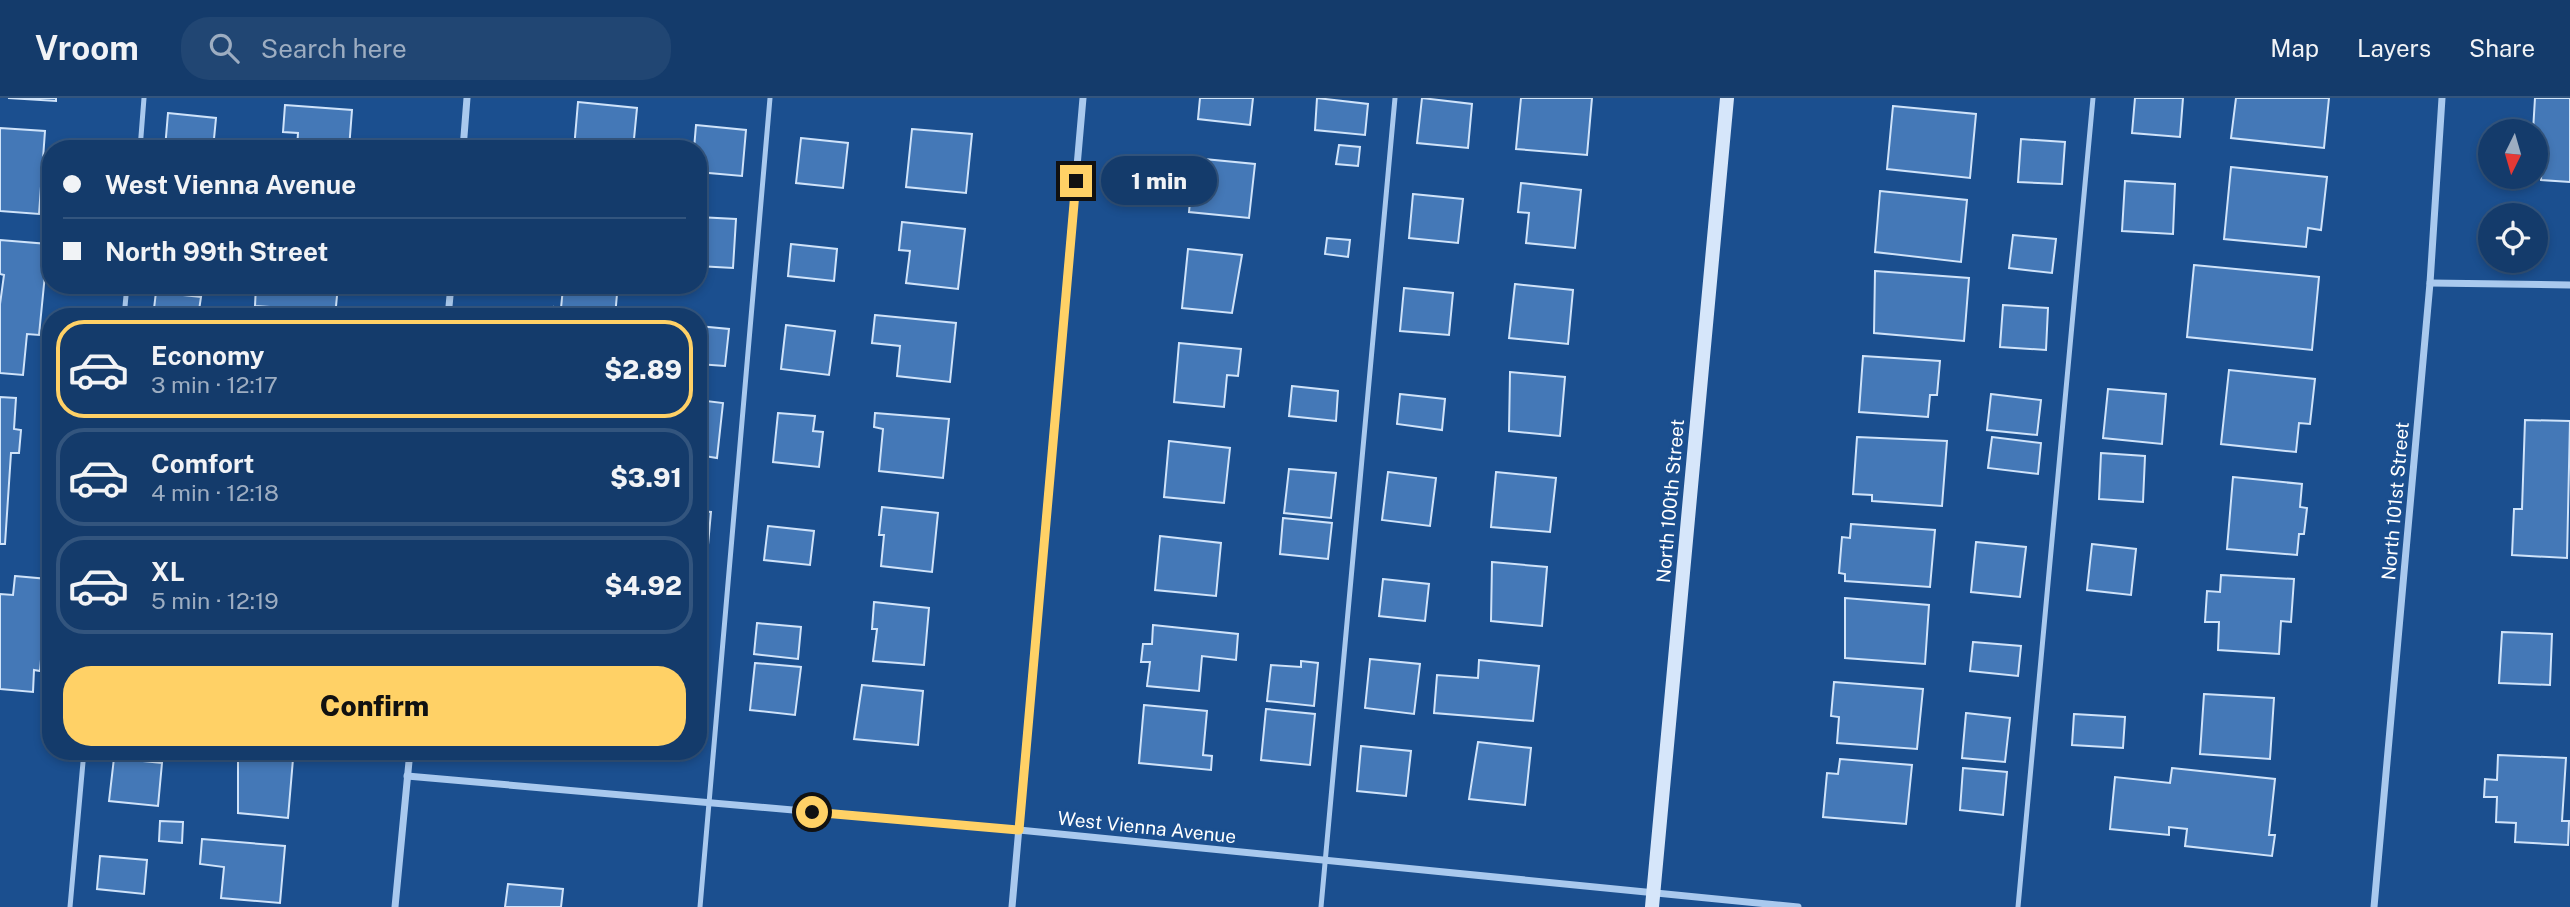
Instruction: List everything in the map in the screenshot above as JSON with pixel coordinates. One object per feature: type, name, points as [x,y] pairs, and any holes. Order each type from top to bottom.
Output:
[{"type":"street","points":[[464,140],[467,98]]},
{"type":"street","points":[[1012,907],[1083,98]]},
{"type":"street","name":"North 100th Street","points":[[1653,901],[1727,98]]},
{"type":"street","name":"North 101st Street","points":[[2374,907],[2430,283],[2441,98]]},
{"type":"street","points":[[2430,283],[2570,285]]},
{"type":"street","points":[[395,907],[409,760]]},
{"type":"street","name":"West Vienna Avenue","points":[[407,776],[1019,830],[1325,861],[1653,901],[1798,907]]},
{"type":"lane","points":[[141,140],[145,98]]},
{"type":"lane","points":[[700,907],[770,98]]},
{"type":"lane","points":[[1321,907],[1395,98]]},
{"type":"lane","points":[[2018,907],[2093,98]]},
{"type":"lane","points":[[70,907],[83,760]]},
{"type":"building","points":[[8,98],[56,98],[56,101]]},
{"type":"building","points":[[1200,98],[1253,98],[1250,125],[1198,119]]},
{"type":"building","points":[[1317,98],[1368,104],[1365,135],[1315,130]]},
{"type":"building","points":[[1422,98],[1472,104],[1468,148],[1417,143]]},
{"type":"building","points":[[1521,98],[1592,98],[1587,155],[1516,149]]},
{"type":"building","points":[[2135,98],[2183,98],[2180,137],[2132,133]]},
{"type":"building","points":[[2236,98],[2329,98],[2324,148],[2231,138]]},
{"type":"building","points":[[2535,98],[2570,98],[2570,182],[2548,180],[2548,119],[2534,119]]},
{"type":"building","points":[[578,102],[637,108],[634,140],[575,140]]},
{"type":"building","points":[[285,105],[352,110],[350,140],[298,140],[298,133],[283,132]]},
{"type":"building","points":[[1893,106],[1976,114],[1970,178],[1887,169]]},
{"type":"building","points":[[168,113],[216,118],[214,140],[166,140]]},
{"type":"building","points":[[696,125],[746,130],[742,176],[707,173],[707,140],[695,140]]},
{"type":"building","points":[[0,128],[45,131],[44,140],[42,140],[39,214],[0,211]]},
{"type":"building","points":[[912,129],[972,134],[966,193],[906,187]]},
{"type":"building","points":[[801,138],[848,143],[843,188],[796,183]]},
{"type":"building","points":[[2021,139],[2065,142],[2062,184],[2018,182]]},
{"type":"building","points":[[1339,145],[1360,147],[1358,166],[1336,164]]},
{"type":"building","points":[[1194,158],[1255,164],[1249,218],[1189,212]]},
{"type":"building","points":[[2231,167],[2327,177],[2321,230],[2308,228],[2306,247],[2224,239]]},
{"type":"building","points":[[2125,181],[2175,184],[2173,234],[2122,231]]},
{"type":"building","points":[[1521,183],[1581,190],[1575,248],[1526,243],[1529,213],[1518,212]]},
{"type":"building","points":[[1880,191],[1967,200],[1961,262],[1875,252]]},
{"type":"building","points":[[1413,194],[1463,199],[1458,243],[1409,238]]},
{"type":"building","points":[[707,217],[736,219],[733,268],[707,267]]},
{"type":"building","points":[[902,222],[965,229],[958,289],[906,283],[910,251],[899,250]]},
{"type":"building","points":[[2013,235],[2056,239],[2052,273],[2009,268]]},
{"type":"building","points":[[1327,238],[1350,240],[1348,257],[1325,254]]},
{"type":"building","points":[[0,240],[42,244],[43,294],[39,335],[27,334],[23,375],[0,373],[0,304],[4,275],[0,274]]},
{"type":"building","points":[[791,244],[837,249],[834,281],[788,276]]},
{"type":"building","points":[[1188,249],[1242,255],[1232,313],[1182,308]]},
{"type":"building","points":[[2194,265],[2319,277],[2312,350],[2187,337]]},
{"type":"building","points":[[1875,271],[1969,278],[1964,341],[1874,333]]},
{"type":"building","points":[[1515,284],[1573,290],[1568,344],[1509,338]]},
{"type":"building","points":[[1404,288],[1453,293],[1449,335],[1400,331]]},
{"type":"building","points":[[156,294],[201,297],[199,308],[154,308]]},
{"type":"building","points":[[256,294],[337,294],[336,308],[255,306]]},
{"type":"building","points":[[562,294],[617,294],[616,308],[561,308]]},
{"type":"building","points":[[2003,305],[2048,308],[2046,350],[2000,347]]},
{"type":"building","points":[[875,315],[956,323],[950,382],[897,376],[900,346],[872,343]]},
{"type":"building","points":[[786,325],[835,331],[829,375],[781,369]]},
{"type":"building","points":[[707,327],[729,329],[725,366],[707,365]]},
{"type":"building","points":[[1179,343],[1241,349],[1238,376],[1227,375],[1224,407],[1174,402]]},
{"type":"building","points":[[1863,356],[1940,361],[1937,395],[1930,395],[1928,417],[1859,412]]},
{"type":"building","points":[[2229,370],[2315,379],[2310,424],[2299,423],[2296,452],[2221,444]]},
{"type":"building","points":[[1510,372],[1565,377],[1560,436],[1509,431]]},
{"type":"building","points":[[1292,386],[1338,391],[1336,421],[1289,416]]},
{"type":"building","points":[[2108,389],[2166,394],[2162,444],[2103,438]]},
{"type":"building","points":[[1400,394],[1445,399],[1442,430],[1397,424]]},
{"type":"building","points":[[1991,394],[2041,400],[2037,435],[1987,430]]},
{"type":"building","points":[[0,397],[16,398],[14,429],[21,430],[19,453],[11,453],[5,544],[0,544]]},
{"type":"building","points":[[707,401],[723,403],[717,458],[707,456]]},
{"type":"building","points":[[778,413],[815,416],[813,431],[823,432],[819,467],[773,462]]},
{"type":"building","points":[[875,413],[949,419],[943,478],[879,471],[883,429],[874,427]]},
{"type":"building","points":[[2525,420],[2570,421],[2567,558],[2512,555],[2514,509],[2522,509]]},
{"type":"building","points":[[1857,437],[1947,441],[1942,506],[1872,501],[1872,495],[1853,494]]},
{"type":"building","points":[[1992,437],[2041,443],[2038,474],[1988,468]]},
{"type":"building","points":[[1169,441],[1230,448],[1224,503],[1164,497]]},
{"type":"building","points":[[2101,453],[2145,456],[2143,502],[2099,499]]},
{"type":"building","points":[[1289,469],[1336,473],[1331,518],[1284,513]]},
{"type":"building","points":[[1388,472],[1436,478],[1430,526],[1382,520]]},
{"type":"building","points":[[1496,472],[1556,478],[1550,532],[1491,527]]},
{"type":"building","points":[[2233,477],[2302,484],[2300,507],[2307,508],[2304,534],[2299,534],[2297,555],[2227,549]]},
{"type":"building","points":[[882,507],[938,513],[932,572],[881,566],[884,535],[879,535]]},
{"type":"building","points":[[707,512],[711,512],[707,556]]},
{"type":"building","points":[[1283,518],[1332,523],[1328,559],[1280,554]]},
{"type":"building","points":[[1851,524],[1935,530],[1930,587],[1845,581],[1845,574],[1839,573],[1842,537],[1850,538]]},
{"type":"building","points":[[768,526],[814,531],[810,565],[764,560]]},
{"type":"building","points":[[1160,536],[1221,543],[1216,596],[1155,590]]},
{"type":"building","points":[[1976,542],[2026,547],[2020,597],[1971,592]]},
{"type":"building","points":[[2092,544],[2136,549],[2131,595],[2087,590]]},
{"type":"building","points":[[1492,562],[1547,567],[1542,626],[1491,621]]},
{"type":"building","points":[[2221,575],[2294,579],[2291,622],[2281,621],[2279,654],[2218,650],[2219,622],[2205,622],[2207,591],[2220,592]]},
{"type":"building","points":[[15,576],[42,578],[42,648],[40,671],[34,670],[33,692],[0,689],[0,594],[13,595]]},
{"type":"building","points":[[1383,579],[1429,584],[1425,621],[1379,616]]},
{"type":"building","points":[[1845,598],[1929,605],[1925,664],[1845,658]]},
{"type":"building","points":[[874,602],[929,608],[924,665],[873,661],[877,629],[872,629]]},
{"type":"building","points":[[757,623],[801,627],[798,659],[754,654]]},
{"type":"building","points":[[1153,625],[1238,634],[1236,660],[1202,656],[1199,691],[1147,686],[1150,662],[1141,662],[1143,644],[1152,644]]},
{"type":"building","points":[[2502,632],[2552,634],[2550,685],[2499,683]]},
{"type":"building","points":[[1973,642],[2021,646],[2018,676],[1970,671]]},
{"type":"building","points":[[1370,659],[1420,664],[1414,714],[1365,708]]},
{"type":"building","points":[[1479,660],[1539,666],[1533,721],[1434,713],[1437,675],[1478,678]]},
{"type":"building","points":[[1301,661],[1318,663],[1314,706],[1267,701],[1271,665],[1301,667]]},
{"type":"building","points":[[755,663],[801,667],[795,715],[750,710]]},
{"type":"building","points":[[1834,682],[1923,689],[1917,749],[1837,743],[1839,717],[1831,716]]},
{"type":"building","points":[[862,685],[923,691],[918,745],[854,739]]},
{"type":"building","points":[[2204,694],[2274,698],[2270,759],[2200,754]]},
{"type":"building","points":[[1144,705],[1207,711],[1203,755],[1212,756],[1211,770],[1139,763]]},
{"type":"building","points":[[1266,709],[1315,714],[1310,765],[1261,760]]},
{"type":"building","points":[[1966,713],[2010,718],[2005,762],[1962,758]]},
{"type":"building","points":[[2074,714],[2125,717],[2123,748],[2072,745]]},
{"type":"building","points":[[1478,742],[1531,748],[1525,805],[1469,799]]},
{"type":"building","points":[[1361,746],[1411,751],[1406,796],[1357,791]]},
{"type":"building","points":[[2498,755],[2566,758],[2562,821],[2569,821],[2568,845],[2515,842],[2516,823],[2496,822],[2497,797],[2484,797],[2485,779],[2497,780]]},
{"type":"building","points":[[1840,759],[1912,765],[1906,824],[1823,817],[1827,773],[1838,774]]},
{"type":"building","points":[[114,760],[162,763],[158,806],[109,801]]},
{"type":"building","points":[[238,760],[293,760],[288,818],[238,813]]},
{"type":"building","points":[[1963,768],[2007,772],[2003,815],[1960,810]]},
{"type":"building","points":[[2172,768],[2275,779],[2269,835],[2275,835],[2272,856],[2185,846],[2187,829],[2169,827],[2169,835],[2110,829],[2115,777],[2170,783]]},
{"type":"building","points":[[160,821],[183,822],[182,843],[159,841]]},
{"type":"building","points":[[202,839],[285,846],[280,903],[221,898],[224,867],[200,864]]},
{"type":"building","points":[[100,856],[147,860],[144,894],[97,889]]},
{"type":"building","points":[[508,884],[563,889],[561,907],[505,907]]},
{"type":"route","points":[[812,812],[1019,830],[1076,181]]}]
